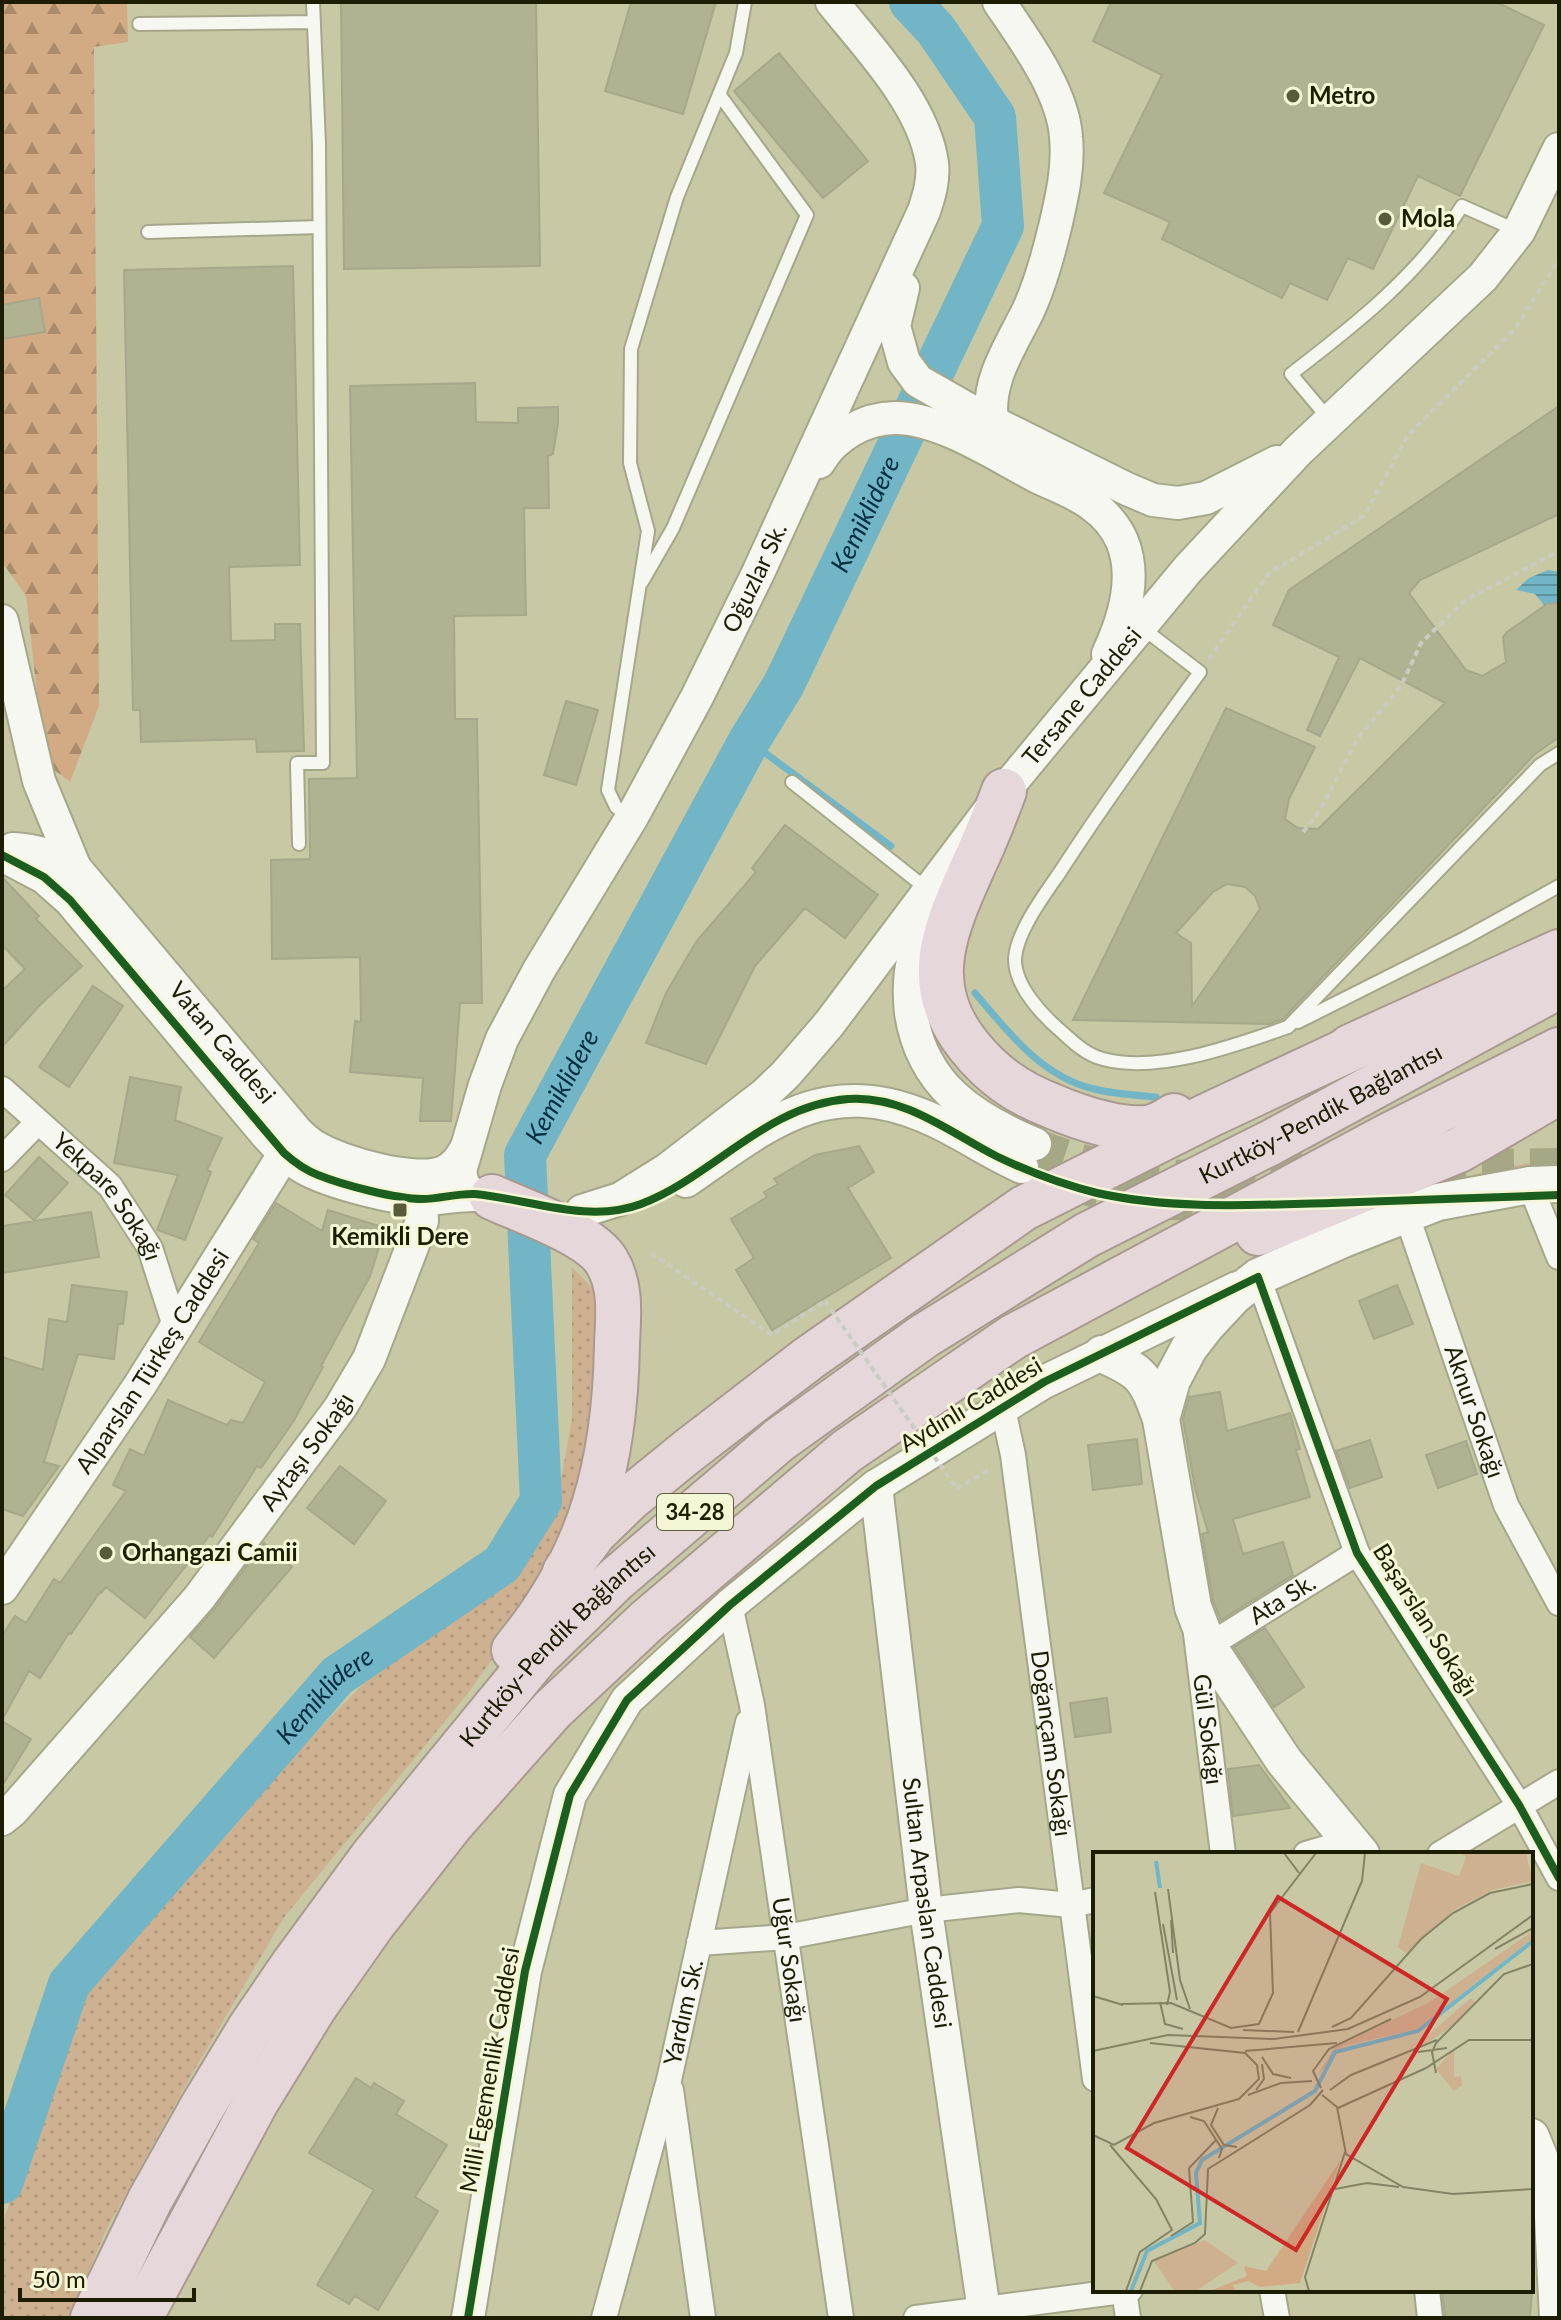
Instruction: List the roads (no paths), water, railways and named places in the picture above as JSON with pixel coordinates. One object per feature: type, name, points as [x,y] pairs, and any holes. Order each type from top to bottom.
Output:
[{"type":"highway","points":[[1004,791],[951,918],[940,963],[940,986],[946,1009],[957,1031],[975,1054],[1020,1093],[1071,1114],[1110,1125],[1153,1127],[1376,1037]]},
{"type":"highway","points":[[565,1572],[594,1533],[629,1499],[688,1451],[809,1358],[1024,1208],[1207,1116],[1559,952]]},
{"type":"highway","name":"Kurtköy-Pendik Bağlantısı","points":[[93,2318],[150,2200],[193,2122],[250,2028],[293,1965],[373,1856],[537,1656],[615,1580],[779,1440],[924,1336],[1087,1235],[1270,1143],[1559,986]]},
{"type":"highway","name":"Kurtköy-Pendik Bağlantısı","points":[[140,2318],[256,2102],[315,2006],[372,1925],[452,1823],[552,1710],[648,1620],[847,1451],[1013,1337],[1388,1136],[1559,1050]]},
{"type":"highway","points":[[1013,1337],[1459,1150],[1559,1092]]},
{"type":"highway","points":[[293,1965],[355,1855],[392,1797],[543,1611],[580,1544],[598,1497],[616,1403],[616,1282],[607,1262],[581,1224],[482,1195]]},
{"type":"main road","name":"Aydınlı Caddesi","points":[[1258,1277],[1406,1213],[1464,1196],[1544,1184]]},
{"type":"main road","points":[[1161,1419],[1172,1380],[1189,1348],[1234,1296],[1258,1277]]},
{"type":"main road","points":[[1102,1354],[1132,1368],[1148,1385],[1161,1419],[1193,1607],[1208,1646],[1284,1761],[1355,1850]]},
{"type":"main road","points":[[1533,2142],[1556,2197],[1543,2239],[1558,2318]]},
{"type":"street","name":"Oğuzlar Sk.","points":[[482,1195],[463,1185],[460,1178],[485,1085],[502,1039],[539,970],[632,817],[697,697],[758,573],[924,211],[932,165],[920,125],[898,88],[832,2]]},
{"type":"street","points":[[976,424],[1029,308],[1047,258],[1067,162],[1066,134],[1055,96],[1037,61],[999,2]]},
{"type":"street","name":"Tersane Caddesi","points":[[581,1224],[668,1169],[764,1095],[806,1052],[1004,791],[1188,569],[1298,451],[1483,277],[1519,231],[1559,149]]},
{"type":"street","points":[[924,211],[894,326],[904,362],[918,381],[1091,503],[1110,521],[1122,541],[1129,580],[1126,600],[1119,630],[1095,682]]},
{"type":"street","points":[[758,573],[826,451],[849,432],[876,420],[893,418],[976,424],[1153,500],[1178,503],[1206,498],[1298,451]]},
{"type":"street","points":[[2,621],[39,781],[75,868]]},
{"type":"street","points":[[2,841],[27,822],[37,805],[39,781]]},
{"type":"street","points":[[581,1224],[611,1210],[639,1205],[678,1186],[789,1114],[848,1099],[874,1100],[928,1117],[1028,1156],[953,1095],[927,1063],[914,1032],[910,991],[913,959],[975,831]]},
{"type":"street","name":"Vatan Caddesi","points":[[2,848],[32,850],[55,857],[75,868],[291,1143],[316,1148],[352,1163],[417,1175],[442,1173],[459,1161],[466,1149]]},
{"type":"street","points":[[2,855],[44,877],[70,900],[316,1174],[421,1210],[482,1195]]},
{"type":"street","name":"Yekpare Sokağı","points":[[2,1089],[110,1186],[150,1248],[176,1329]]},
{"type":"street","points":[[2,1159],[38,1122]]},
{"type":"street","name":"Alparslan Türkeş Caddesi","points":[[2,1588],[176,1329],[291,1143]]},
{"type":"street","points":[[393,1172],[410,1182],[421,1210]]},
{"type":"street","points":[[1544,1184],[1559,1257]]},
{"type":"street","name":"Aytaşı Sokağı","points":[[6,1819],[199,1598],[340,1408],[369,1359],[421,1210]]},
{"type":"street","name":"Aknur Sokağı","points":[[1406,1213],[1506,1505],[1559,1603]]},
{"type":"street","name":"Aydınlı Caddesi","points":[[730,1605],[876,1486],[1044,1382],[1258,1277]]},
{"type":"street","name":"Başarslan Sokağı","points":[[1258,1277],[1357,1553],[1519,1805],[1559,1878]]},
{"type":"street","name":"Doğançam Sokağı","points":[[1003,1409],[1013,1455],[1083,1902],[1093,2050]]},
{"type":"street","name":"Sultan Arpaslan Caddesi","points":[[876,1486],[926,1910],[984,2314]]},
{"type":"street","name":"Ata Sk.","points":[[1208,1646],[1357,1553]]},
{"type":"street","name":"Uğur Sokağı","points":[[730,1605],[752,1705],[841,2318]]},
{"type":"street","name":"Milli Egemenlik Caddesi","points":[[468,2318],[525,1971],[570,1795],[627,1700],[730,1605]]},
{"type":"street","name":"Gül Sokağı","points":[[1193,1607],[1223,1852]]},
{"type":"street","name":"Yardım Sk.","points":[[604,2318],[669,2080],[752,1705]]},
{"type":"street","points":[[1443,1852],[1559,1782]]},
{"type":"street","points":[[1330,1852],[1355,1850]]},
{"type":"street","points":[[699,1943],[786,1937],[926,1910],[1019,1900],[1083,1902]]},
{"type":"street","points":[[669,2080],[703,2318]]},
{"type":"street","points":[[916,2318],[984,2314],[1114,2292]]},
{"type":"street","points":[[1126,2292],[1128,2318]]},
{"type":"street","points":[[1272,2292],[1277,2318]]},
{"type":"street","points":[[1427,2292],[1430,2318]]},
{"type":"lane","points":[[299,844],[297,763],[323,763],[319,227],[313,2]]},
{"type":"lane","points":[[632,817],[616,807],[608,790],[648,531],[630,463],[631,349],[677,197],[736,53],[745,2]]},
{"type":"lane","points":[[139,24],[314,22]]},
{"type":"lane","points":[[639,589],[673,528],[807,215],[719,94]]},
{"type":"lane","points":[[1331,420],[1291,374],[1362,320],[1442,237],[1462,206],[1519,231]]},
{"type":"lane","points":[[148,232],[319,227]]},
{"type":"lane","points":[[1141,627],[1200,672],[1097,815],[1027,922],[1015,956],[1021,983],[1030,997],[1052,1024],[1083,1050],[1102,1059],[1135,1062],[1180,1058],[1238,1044],[1288,1027],[1465,938],[1559,886]]},
{"type":"lane","points":[[1288,1027],[1540,765],[1559,753]]},
{"type":"lane","points":[[792,782],[929,891]]},
{"type":"water","points":[[1548,570],[1559,572],[1559,603],[1544,605],[1535,594],[1516,590],[1529,578]]},
{"type":"waterway","name":"Kemiklidere","points":[[2,2183],[69,1984],[337,1676],[502,1564],[541,1501],[525,1155],[749,741],[784,684],[1003,226],[995,117],[936,30],[910,2]]},
{"type":"waterway","points":[[749,741],[891,846]]},
{"type":"waterway","points":[[975,993],[1027,1051],[1058,1074],[1094,1089],[1156,1097]]},
{"type":"tunnel","points":[[1035,1144],[1092,1163],[1171,1175],[1223,1175],[1320,1168]]},
{"type":"tunnel","points":[[1434,1166],[1559,1164]]},
{"type":"tunnel","points":[[1022,1167],[1095,1192],[1163,1204],[1257,1205]]},
{"type":"place","name":"Metro","points":[[1293,96]]},
{"type":"place","name":"Mola","points":[[1385,219]]},
{"type":"place","name":"Kemikli Dere","points":[[400,1210]]},
{"type":"place","name":"Orhangazi Camii","points":[[106,1553]]}]
